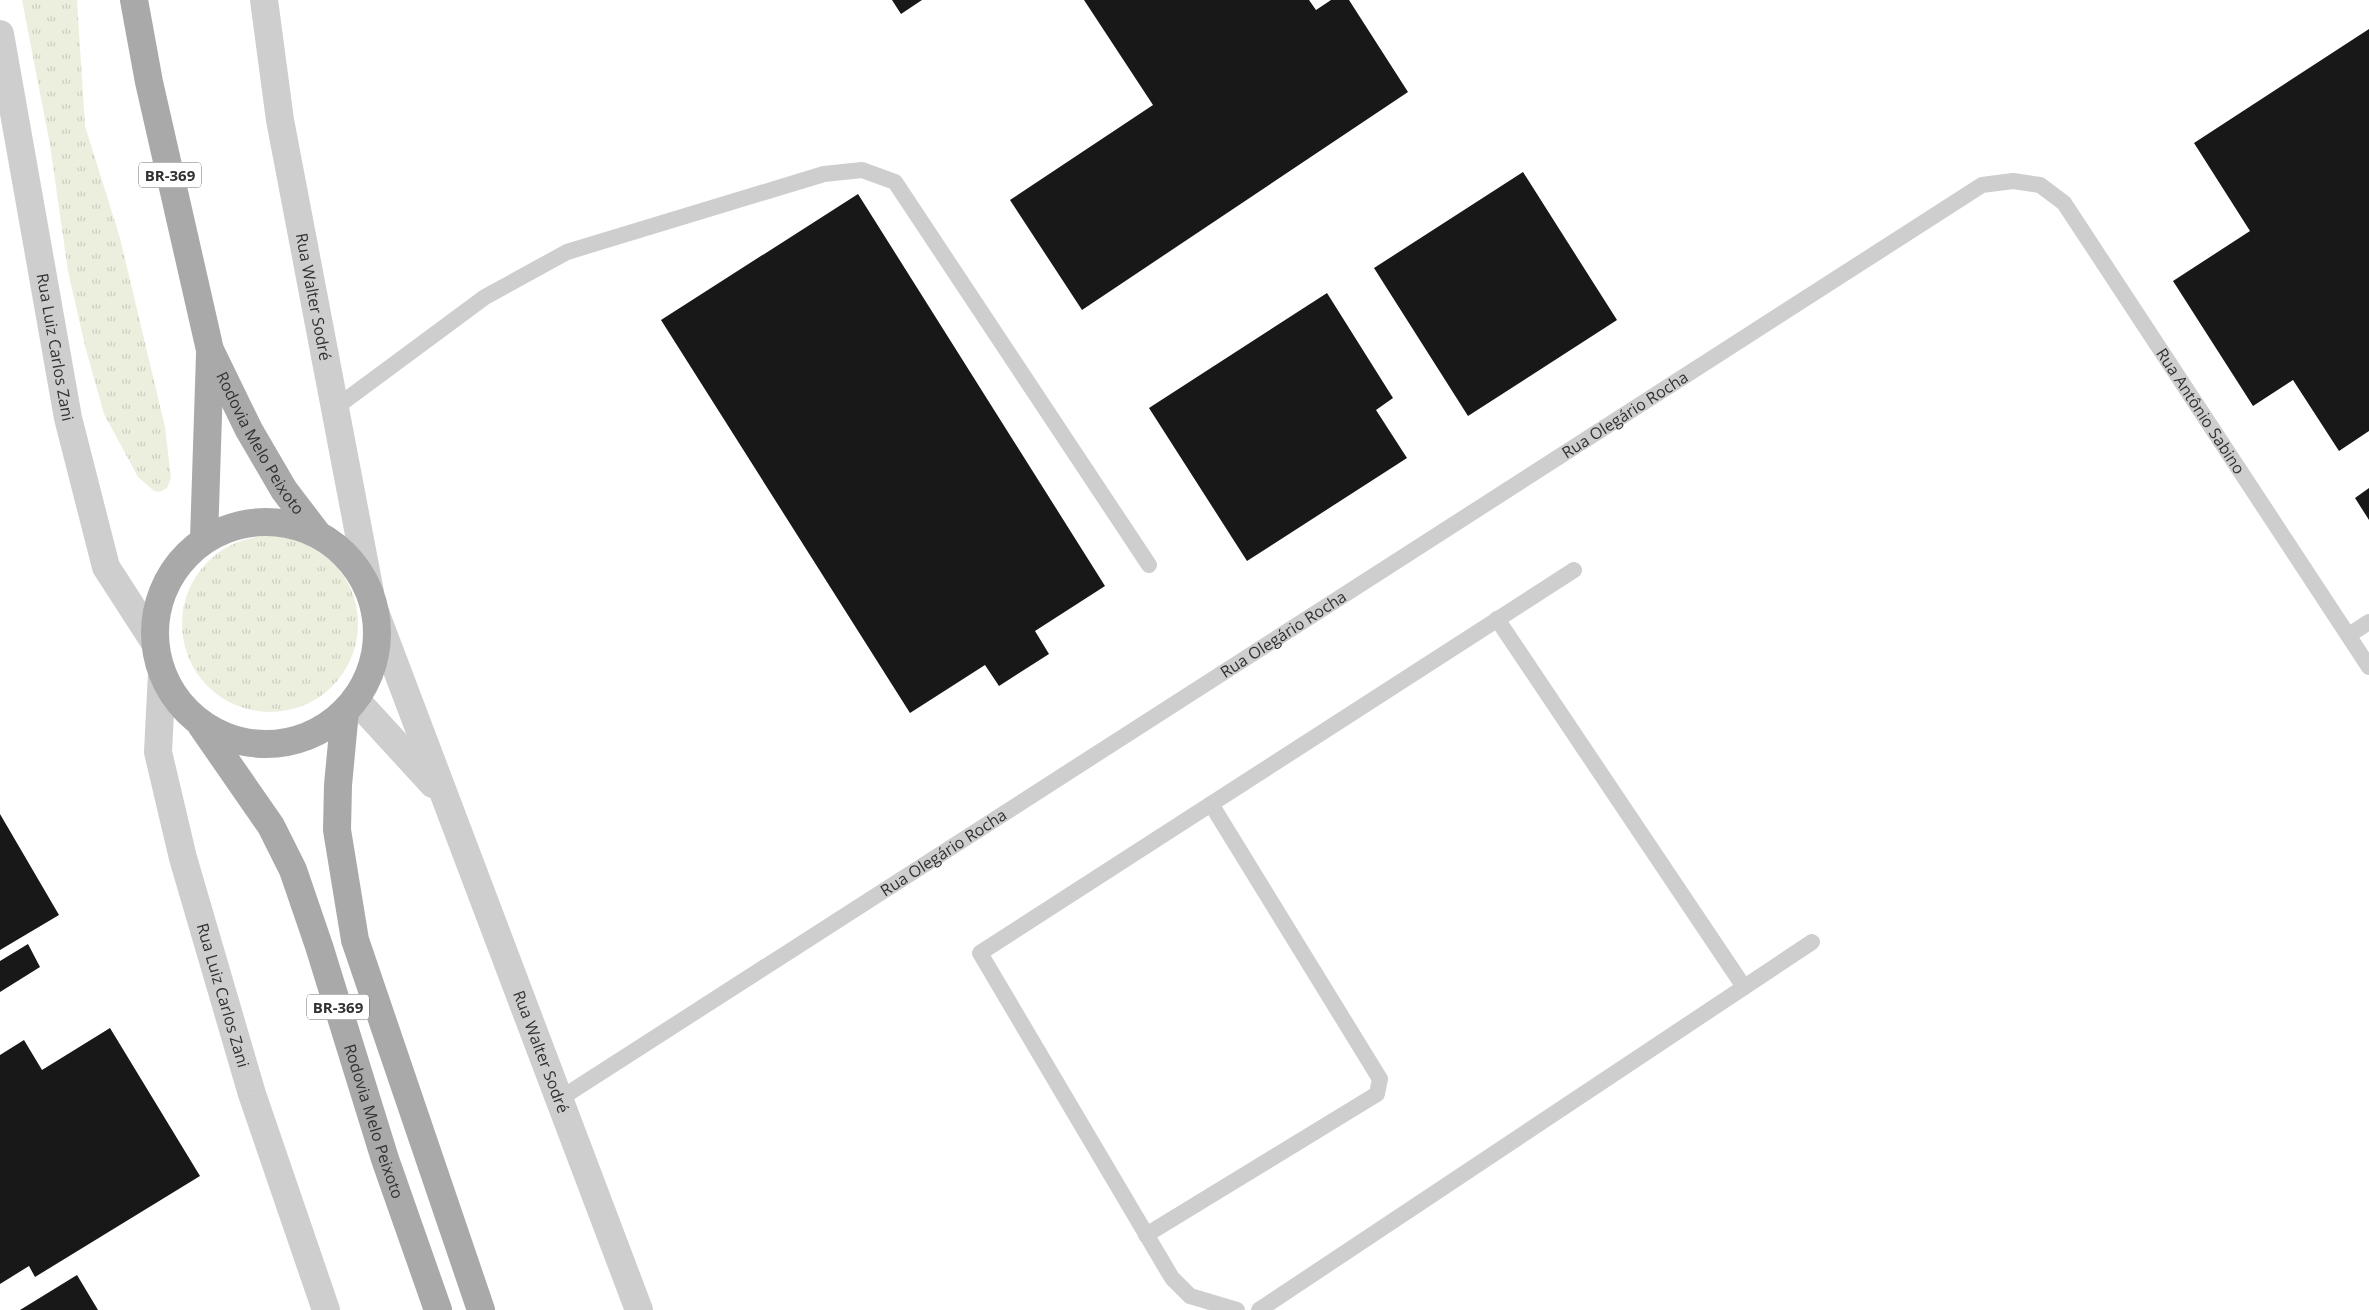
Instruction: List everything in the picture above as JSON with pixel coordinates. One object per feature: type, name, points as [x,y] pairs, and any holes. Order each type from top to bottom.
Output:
[{"type":"main road","name":"Rodovia Melo Peixoto","points":[[134,0],[148,82],[210,350],[248,430],[284,490],[316,532]]},
{"type":"main road","name":"Rodovia Melo Peixoto","points":[[204,539],[210,350]]},
{"type":"main road","points":[[259,521],[288,523],[316,532],[348,557],[372,602],[374,658],[350,705],[325,728],[300,739],[274,744],[248,743],[222,736],[199,722],[177,700],[162,673],[155,643],[156,612],[166,583],[183,558],[204,539],[230,526],[259,521]]},
{"type":"main road","name":"BR-369","points":[[350,705],[338,785],[337,830],[355,940],[481,1310]]},
{"type":"main road","name":"Rodovia Melo Peixoto","points":[[199,722],[270,826],[293,870],[319,946],[385,1159],[438,1310]]},
{"type":"street","name":"Rua Walter Sodré","points":[[264,0],[280,120],[372,602],[442,794],[639,1310]]},
{"type":"street","name":"Rua Luiz Carlos Zani","points":[[0,34],[68,418],[106,568],[155,643]]},
{"type":"street","name":"Rua Luiz Carlos Zani","points":[[162,673],[158,752],[183,858],[252,1094],[326,1310]]},
{"type":"street","name":"Rua Walter Sodré","points":[[350,705],[442,794]]},
{"type":"lane","points":[[335,408],[485,297],[567,252],[824,174],[862,170],[895,182],[1149,565]]},
{"type":"lane","name":"Rua Antônio Sabino","points":[[2013,181],[2040,185],[2064,203],[2369,668]]},
{"type":"lane","name":"Rua Olegário Rocha","points":[[558,1100],[1982,185],[2013,181]]},
{"type":"lane","points":[[1237,1310],[1190,1296],[1172,1278],[980,953],[1574,570]]},
{"type":"lane","points":[[1497,619],[1744,987]]},
{"type":"lane","points":[[2349,635],[2369,622]]},
{"type":"lane","points":[[1146,1235],[1377,1094],[1380,1079],[1211,804]]},
{"type":"lane","points":[[1259,1310],[1812,942]]},
{"type":"green space","points":[[22,0],[77,0],[85,126],[120,238],[165,427],[171,478],[167,488],[160,492],[154,491],[138,477],[104,414],[85,346],[68,271],[50,145]]},
{"type":"green space","points":[[279,536],[304,542],[312,546],[338,568],[352,590],[357,607],[357,641],[352,658],[338,680],[326,692],[304,706],[287,711],[261,712],[236,706],[228,702],[202,680],[188,658],[183,641],[182,615],[188,590],[192,582],[214,556],[236,542],[253,537]]},
{"type":"building","points":[[892,0],[922,0],[901,14]]},
{"type":"building","points":[[1084,0],[1309,0],[1316,10],[1331,0],[1349,0],[1408,92],[1082,310],[1010,200],[1153,105]]},
{"type":"building","points":[[2369,29],[2369,431],[2339,451],[2293,380],[2253,406],[2173,281],[2250,231],[2194,143]]},
{"type":"building","points":[[1523,172],[1617,320],[1468,416],[1374,268]]},
{"type":"building","points":[[858,194],[1105,586],[1035,631],[1049,654],[999,686],[985,665],[910,713],[661,320]]},
{"type":"building","points":[[1327,293],[1393,398],[1376,410],[1407,458],[1247,561],[1149,408]]},
{"type":"building","points":[[2369,488],[2369,520],[2355,498]]},
{"type":"building","points":[[0,814],[59,915],[0,950]]},
{"type":"building","points":[[28,944],[40,967],[0,992],[0,961]]},
{"type":"building","points":[[110,1028],[200,1176],[35,1277],[29,1266],[0,1284],[0,1055],[24,1040],[42,1070]]},
{"type":"building","points":[[77,1275],[98,1310],[20,1310]]}]
